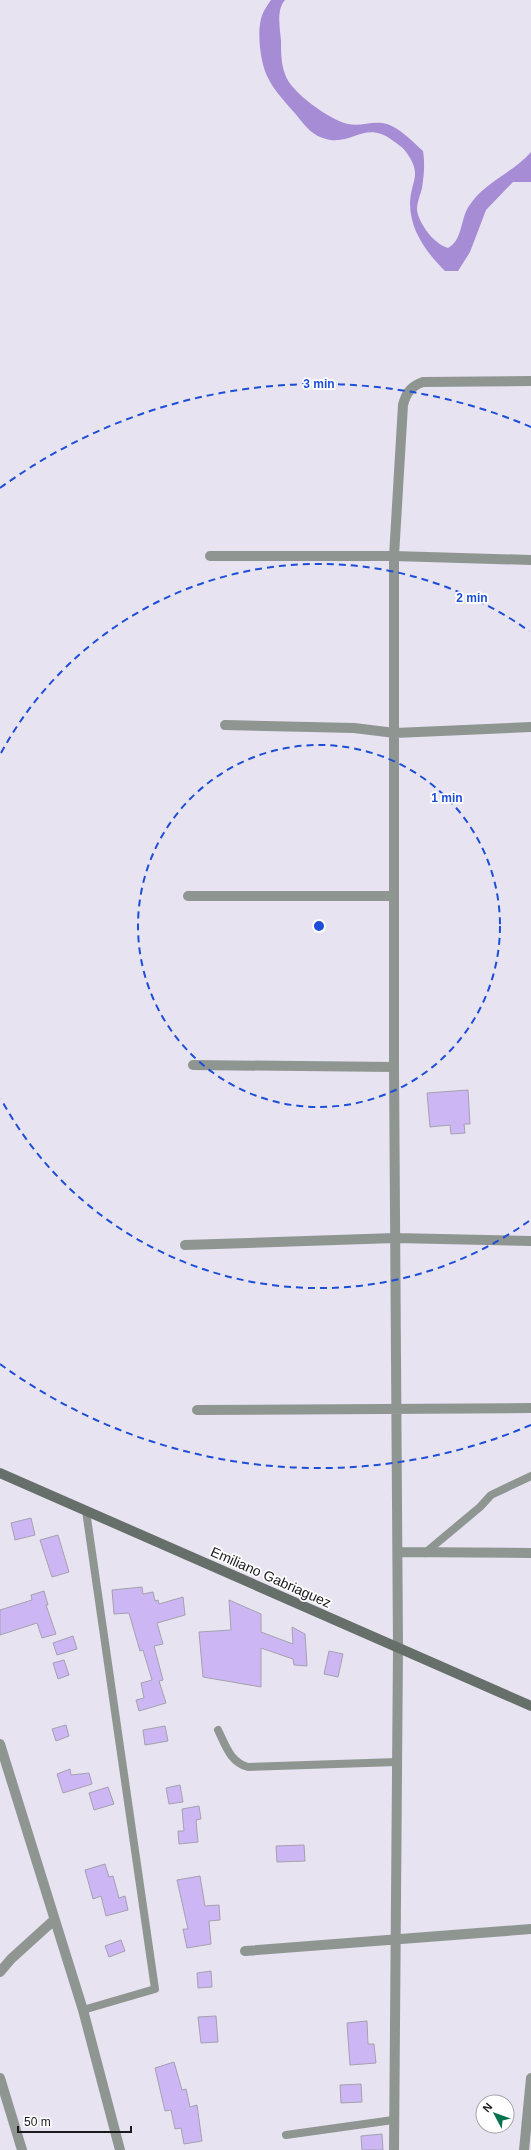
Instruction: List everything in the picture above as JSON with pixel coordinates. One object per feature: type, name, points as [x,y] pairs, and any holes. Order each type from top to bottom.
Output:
[{"type":"main road","name":"Emiliano Gabriaguez","points":[[0,1473],[531,1706]]},
{"type":"street","points":[[394,2150],[398,1552],[394,1067],[394,556],[403,406],[405,396],[410,388],[423,382],[531,381]]},
{"type":"street","points":[[210,556],[394,556],[531,560]]},
{"type":"street","points":[[225,724],[354,728],[395,733],[531,727]]},
{"type":"street","points":[[188,896],[394,896]]},
{"type":"street","points":[[193,1065],[394,1067]]},
{"type":"street","points":[[185,1245],[395,1238],[531,1241]]},
{"type":"street","points":[[197,1410],[531,1408]]},
{"type":"street","points":[[398,1552],[531,1553]]},
{"type":"street","points":[[0,1744],[83,2010],[120,2150]]},
{"type":"street","points":[[0,1972],[11,1959],[54,1920]]},
{"type":"street","points":[[245,1951],[531,1929]]},
{"type":"street","points":[[0,2078],[22,2150]]},
{"type":"street","points":[[524,2150],[531,2078]]},
{"type":"lane","points":[[425,1553],[480,1507],[491,1494],[531,1476]]},
{"type":"lane","points":[[83,2010],[155,1989],[86,1511]]},
{"type":"lane","points":[[218,1730],[232,1759],[240,1765],[248,1767],[397,1762]]},
{"type":"lane","points":[[286,2135],[394,2120]]},
{"type":"shaded area","points":[[271,0],[285,0],[280,9],[279,25],[283,66],[288,81],[302,97],[331,117],[348,124],[358,125],[382,123],[392,126],[423,151],[423,179],[417,210],[418,215],[428,233],[443,246],[448,248],[456,240],[459,235],[466,211],[482,190],[516,166],[531,152],[531,182],[513,182],[486,210],[470,252],[458,271],[445,271],[426,249],[416,232],[410,203],[415,172],[411,160],[403,149],[392,140],[374,132],[335,140],[321,138],[310,131],[273,87],[262,62],[259,36],[261,19]]},
{"type":"building","points":[[468,1090],[470,1124],[464,1124],[465,1133],[451,1134],[450,1125],[430,1127],[427,1093]]},
{"type":"building","points":[[31,1518],[35,1535],[15,1540],[11,1523]]},
{"type":"building","points":[[58,1535],[69,1572],[52,1577],[40,1540]]},
{"type":"building","points":[[142,1587],[143,1594],[153,1592],[155,1601],[158,1600],[159,1604],[183,1597],[185,1615],[157,1623],[163,1644],[154,1646],[163,1680],[159,1681],[166,1703],[139,1711],[136,1700],[144,1698],[141,1683],[152,1680],[143,1650],[140,1651],[129,1613],[114,1614],[112,1590]]},
{"type":"building","points":[[44,1591],[48,1605],[46,1605],[56,1634],[42,1638],[37,1623],[0,1635],[0,1610],[32,1600],[31,1595]]},
{"type":"building","points":[[229,1600],[261,1614],[261,1632],[293,1644],[292,1627],[305,1634],[307,1666],[294,1665],[293,1659],[261,1648],[261,1687],[203,1677],[199,1632],[231,1630]]},
{"type":"building","points":[[73,1636],[77,1649],[57,1655],[53,1643]]},
{"type":"building","points":[[329,1651],[343,1654],[338,1677],[324,1674]]},
{"type":"building","points":[[64,1660],[69,1675],[58,1679],[53,1663]]},
{"type":"building","points":[[66,1725],[69,1736],[56,1741],[52,1729]]},
{"type":"building","points":[[165,1726],[168,1741],[145,1745],[143,1730]]},
{"type":"building","points":[[70,1769],[71,1775],[89,1773],[92,1784],[63,1793],[57,1774]]},
{"type":"building","points":[[180,1785],[183,1802],[169,1804],[166,1788]]},
{"type":"building","points":[[108,1787],[114,1804],[94,1810],[89,1793]]},
{"type":"building","points":[[199,1806],[201,1819],[196,1820],[198,1842],[179,1844],[178,1831],[184,1831],[182,1809]]},
{"type":"building","points":[[304,1845],[305,1861],[277,1862],[276,1846]]},
{"type":"building","points":[[105,1864],[109,1877],[113,1876],[119,1898],[125,1896],[128,1910],[106,1916],[101,1896],[93,1899],[85,1870]]},
{"type":"building","points":[[200,1876],[205,1906],[219,1905],[220,1920],[209,1921],[211,1944],[187,1948],[183,1929],[188,1929],[177,1880]]},
{"type":"building","points":[[121,1940],[125,1951],[109,1957],[105,1946]]},
{"type":"building","points":[[211,1971],[212,1987],[198,1988],[197,1973]]},
{"type":"building","points":[[216,2016],[218,2042],[201,2043],[198,2017]]},
{"type":"building","points":[[367,2021],[368,2044],[374,2044],[376,2063],[350,2065],[347,2023]]},
{"type":"building","points":[[174,2062],[182,2090],[186,2089],[190,2107],[197,2105],[202,2141],[184,2144],[181,2128],[175,2129],[171,2110],[165,2111],[155,2068]]},
{"type":"building","points":[[361,2084],[362,2102],[341,2103],[340,2085]]},
{"type":"building","points":[[382,2134],[383,2150],[362,2150],[361,2136]]}]
